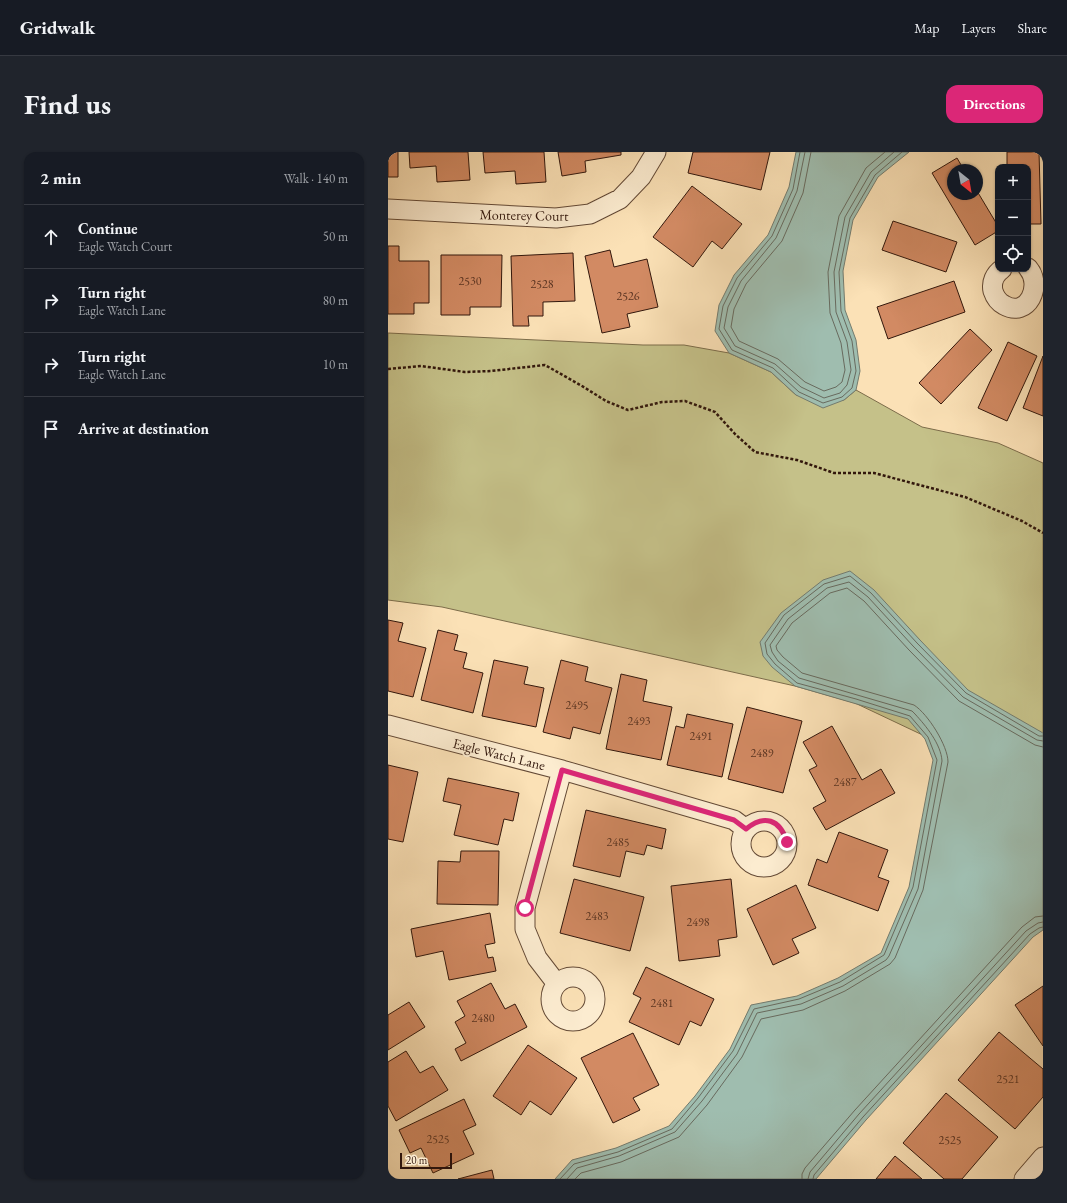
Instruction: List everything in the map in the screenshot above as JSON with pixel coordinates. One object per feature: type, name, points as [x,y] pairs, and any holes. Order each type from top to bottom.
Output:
[{"type":"street","name":"Monterey Court","points":[[388,209],[556,218],[590,214],[620,199],[641,177],[656,152]]},
{"type":"street","points":[[998,272],[994,280],[993,288],[995,297],[1001,304],[1008,308],[1017,309],[1025,306],[1040,294],[1035,276],[1031,271]]},
{"type":"street","name":"Eagle Watch Lane","points":[[388,725],[562,770],[734,820],[746,829]]},
{"type":"street","points":[[557,984],[537,958],[525,929],[525,908],[562,770]]},
{"type":"street","points":[[1024,1179],[1043,1157]]},
{"type":"path","points":[[388,369],[421,366],[465,372],[491,371],[545,365],[606,401],[628,410],[662,402],[685,401],[715,412],[735,434],[755,452],[797,460],[834,473],[874,473],[966,497],[1022,521],[1043,533]]},
{"type":"shaded area","points":[[388,333],[643,345],[684,345],[729,353],[771,372],[796,395],[844,400],[856,390],[922,427],[998,443],[1043,463],[1043,792],[855,703],[795,686],[442,607],[388,600]]},
{"type":"water","points":[[796,152],[909,152],[878,177],[853,220],[843,271],[845,310],[856,340],[860,371],[856,390],[844,400],[823,408],[796,395],[771,372],[729,353],[715,331],[719,305],[734,275],[768,235],[789,187]]},
{"type":"water","points":[[850,571],[874,590],[968,690],[1043,733],[1043,930],[1033,937],[866,1120],[816,1179],[555,1179],[572,1160],[616,1148],[669,1126],[695,1096],[730,1049],[751,1005],[797,996],[838,978],[881,953],[909,887],[933,760],[925,739],[908,719],[795,686],[772,667],[763,656],[760,642],[781,613],[823,580]]},
{"type":"building","points":[[388,152],[398,152],[398,177],[388,177]]},
{"type":"building","points":[[409,152],[468,152],[470,180],[437,182],[436,166],[410,168]]},
{"type":"building","points":[[483,152],[544,152],[546,182],[516,184],[515,171],[485,173]]},
{"type":"building","points":[[558,152],[621,152],[621,155],[585,161],[586,172],[562,176]]},
{"type":"building","points":[[693,152],[770,152],[761,190],[688,173]]},
{"type":"building","points":[[1007,152],[1039,152],[1041,224],[1031,224],[1031,164],[1007,164]]},
{"type":"building","points":[[957,158],[960,164],[947,164]]},
{"type":"building","points":[[947,164],[947,198],[932,173]]},
{"type":"building","points":[[692,186],[742,224],[722,249],[712,241],[693,267],[653,237]]},
{"type":"building","points":[[948,200],[982,200],[995,221],[995,233],[975,245]]},
{"type":"building","points":[[893,221],[957,242],[946,272],[882,250]]},
{"type":"building","points":[[388,246],[399,246],[399,261],[429,261],[429,303],[414,303],[414,314],[388,314]]},
{"type":"building","points":[[610,250],[614,267],[647,259],[658,307],[627,314],[630,327],[602,333],[585,256]]},
{"type":"building","points":[[573,253],[575,301],[543,302],[543,316],[528,316],[529,326],[513,326],[511,256]]},
{"type":"building","points":[[441,255],[502,255],[501,307],[470,307],[470,315],[441,315]]},
{"type":"building","points":[[954,281],[965,312],[888,339],[877,307]]},
{"type":"building","points":[[970,329],[992,350],[941,404],[919,383]]},
{"type":"building","points":[[1008,342],[1037,356],[1007,421],[978,408]]},
{"type":"building","points":[[1043,356],[1043,416],[1023,408]]},
{"type":"building","points":[[388,620],[403,623],[398,641],[426,648],[413,697],[388,691]]},
{"type":"building","points":[[438,630],[458,635],[454,650],[467,653],[463,668],[483,673],[473,713],[421,700]]},
{"type":"building","points":[[494,660],[528,667],[524,684],[544,688],[536,727],[482,716]]},
{"type":"building","points":[[561,660],[588,667],[585,681],[612,688],[600,734],[573,727],[570,739],[543,732]]},
{"type":"building","points":[[621,674],[647,680],[643,701],[672,707],[661,760],[606,749]]},
{"type":"building","points":[[747,707],[802,721],[783,793],[728,779]]},
{"type":"building","points":[[687,714],[733,724],[722,777],[667,765],[676,726],[684,728]]},
{"type":"building","points":[[832,726],[862,780],[881,769],[895,793],[826,830],[813,808],[826,801],[809,770],[817,766],[803,742]]},
{"type":"building","points":[[388,765],[418,772],[403,842],[388,839]]},
{"type":"building","points":[[448,778],[519,793],[513,821],[504,819],[498,845],[454,835],[461,805],[443,801]]},
{"type":"building","points":[[586,810],[666,829],[662,849],[647,845],[644,855],[626,851],[620,877],[573,866]]},
{"type":"building","points":[[839,832],[888,850],[878,877],[889,881],[878,911],[808,885],[817,859],[827,863]]},
{"type":"building","points":[[461,851],[499,851],[498,905],[437,904],[438,861],[460,862]]},
{"type":"building","points":[[574,879],[644,897],[630,951],[560,933]]},
{"type":"building","points":[[731,879],[737,937],[718,940],[720,956],[679,961],[671,886]]},
{"type":"building","points":[[796,885],[816,928],[792,939],[799,953],[773,965],[747,909]]},
{"type":"building","points":[[490,913],[495,943],[485,945],[488,958],[493,957],[496,971],[449,980],[443,951],[416,957],[411,929]]},
{"type":"building","points":[[646,967],[714,999],[701,1026],[690,1021],[679,1045],[629,1022],[641,998],[633,994]]},
{"type":"building","points":[[491,983],[505,1009],[515,1004],[527,1027],[461,1061],[455,1049],[466,1043],[455,1022],[465,1016],[457,1001]]},
{"type":"building","points":[[1043,986],[1043,1046],[1015,1005]]},
{"type":"building","points":[[409,1002],[425,1027],[388,1050],[388,1015]]},
{"type":"building","points":[[999,1032],[1043,1069],[1043,1097],[1015,1129],[958,1080]]},
{"type":"building","points":[[633,1033],[659,1085],[633,1098],[640,1110],[613,1123],[581,1058]]},
{"type":"building","points":[[528,1045],[577,1078],[551,1115],[530,1101],[521,1115],[493,1096]]},
{"type":"building","points":[[406,1051],[420,1073],[433,1066],[448,1090],[396,1121],[388,1106],[388,1062]]},
{"type":"building","points":[[946,1093],[998,1137],[962,1179],[944,1179],[903,1143]]},
{"type":"building","points":[[464,1099],[476,1125],[463,1131],[474,1154],[433,1173],[421,1148],[410,1153],[399,1130]]},
{"type":"building","points":[[895,1156],[922,1179],[876,1179]]},
{"type":"building","points":[[492,1170],[494,1179],[458,1179]]},
{"type":"route","points":[[525,908],[562,770],[734,820],[746,829],[753,823],[762,820],[771,821],[779,826],[784,833],[787,842]]}]
